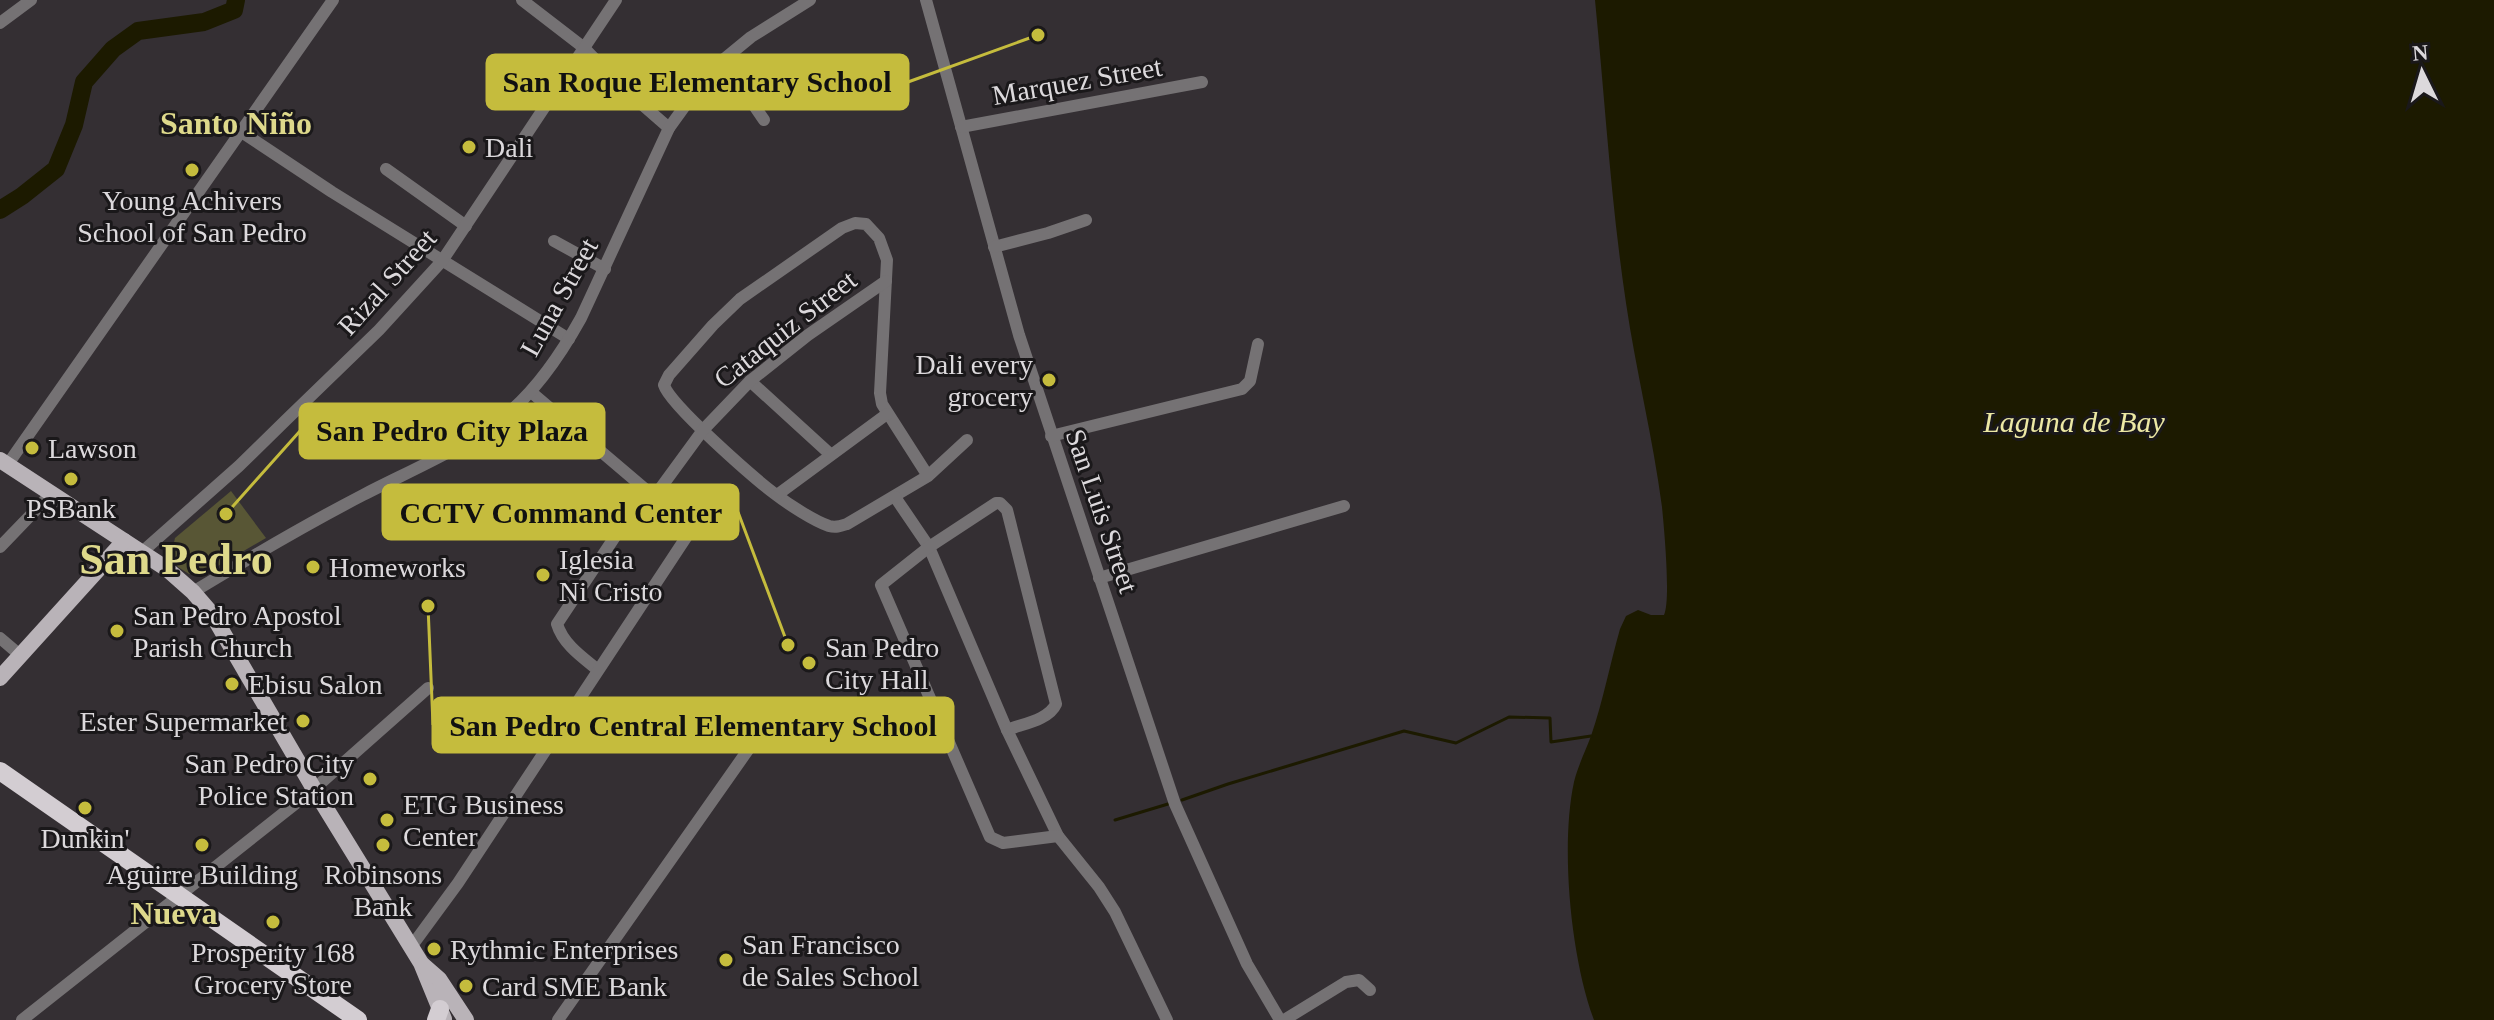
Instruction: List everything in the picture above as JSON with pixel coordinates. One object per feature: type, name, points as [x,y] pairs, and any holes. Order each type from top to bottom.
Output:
[{"type":"highway","points":[[0,771],[358,1020]]},
{"type":"main road","points":[[4,462],[142,552],[193,592],[212,614],[314,789],[421,963],[440,1016]]},
{"type":"main road","points":[[0,678],[124,541]]},
{"type":"main road","points":[[421,963],[439,979],[466,1020]]},
{"type":"street","points":[[0,23],[31,0]]},
{"type":"street","points":[[4,462],[333,0]]},
{"type":"street","points":[[522,0],[583,47],[669,128]]},
{"type":"street","name":"Rizal Street","points":[[142,552],[268,439],[379,330],[442,261],[616,0]]},
{"type":"street","name":"Luna Street","points":[[193,592],[297,530],[467,440],[502,418],[531,392],[569,339],[605,269],[669,128],[700,85],[723,60],[751,37],[810,0]]},
{"type":"street","name":"San Luis Street","points":[[926,0],[994,247],[1051,436],[1175,804],[1247,964],[1282,1020]]},
{"type":"street","points":[[723,60],[764,120]]},
{"type":"street","name":"Marquez Street","points":[[961,127],[1202,82]]},
{"type":"street","points":[[240,131],[569,339]]},
{"type":"street","points":[[386,169],[466,226]]},
{"type":"street","points":[[994,247],[1086,220]]},
{"type":"street","points":[[928,476],[887,414],[880,393],[887,260],[879,238],[866,224],[855,223],[842,228],[740,299],[713,325],[669,375],[664,385],[668,394],[703,430],[777,495],[836,527],[847,524],[928,476],[967,440]]},
{"type":"street","points":[[554,241],[605,269]]},
{"type":"street","name":"Cataquiz Street","points":[[598,670],[577,653],[560,633],[557,624],[650,493],[703,430],[750,381],[886,281]]},
{"type":"street","points":[[1051,436],[1242,389],[1250,381],[1258,344]]},
{"type":"street","points":[[750,381],[830,454]]},
{"type":"street","points":[[411,947],[458,883],[689,533],[685,525],[650,493],[531,392]]},
{"type":"street","points":[[777,495],[887,414]]},
{"type":"street","points":[[0,547],[52,493]]},
{"type":"street","points":[[895,497],[929,547],[1007,730],[1058,836],[1115,912],[1167,1020]]},
{"type":"street","points":[[1007,730],[1047,715],[1056,704],[1007,510],[1000,503],[991,504],[881,585],[987,832],[994,840],[1003,843],[1058,836]]},
{"type":"street","points":[[1099,578],[1344,506]]},
{"type":"street","points":[[0,638],[20,655]]},
{"type":"street","points":[[22,1020],[314,789],[428,688]]},
{"type":"street","points":[[558,1020],[762,730]]},
{"type":"street","points":[[1282,1020],[1346,982],[1359,980],[1370,990]]},
{"type":"street","points":[[39,1007],[48,1020]]},
{"type":"shaded area","points":[[231,491],[266,538],[206,573],[189,574],[178,567],[171,556],[175,538]]},
{"type":"water","name":"Laguna de Bay","points":[[1595,0],[2494,0],[2494,1020],[1594,1020],[1579,966],[1570,902],[1568,838],[1574,782],[1595,723],[1620,629],[1626,616],[1638,610],[1651,615],[1664,615],[1667,580],[1662,507],[1621,265]]},
{"type":"waterway","points":[[0,210],[56,169],[74,125],[84,82],[113,49],[138,31],[204,22],[234,10],[236,0]]},
{"type":"waterway","points":[[1182,800],[1404,731],[1456,743],[1509,717],[1550,718],[1551,742],[1591,736]]},
{"type":"waterway","points":[[1115,820],[1168,804]]},
{"type":"place","name":"San Roque Elementary School","points":[[1038,35]]},
{"type":"place","name":"Dali","points":[[469,147]]},
{"type":"place","name":"Young Achivers School of San Pedro","points":[[192,170]]},
{"type":"place","name":"Dali every grocery","points":[[1049,380]]},
{"type":"place","name":"Lawson","points":[[32,448]]},
{"type":"place","name":"PSBank","points":[[71,479]]},
{"type":"place","name":"San Pedro City Plaza","points":[[226,514]]},
{"type":"place","name":"Homeworks","points":[[313,567]]},
{"type":"place","name":"Iglesia Ni Cristo","points":[[543,575]]},
{"type":"place","name":"San Pedro Central Elementary School","points":[[428,606]]},
{"type":"place","name":"San Pedro Apostol Parish Church","points":[[117,631]]},
{"type":"place","name":"CCTV Command Center","points":[[788,645]]},
{"type":"place","name":"San Pedro City Hall","points":[[809,663]]},
{"type":"place","name":"Ebisu Salon","points":[[232,684]]},
{"type":"place","name":"Ester Supermarket","points":[[303,721]]},
{"type":"place","name":"San Pedro City Police Station","points":[[370,779]]},
{"type":"place","name":"Dunkin'","points":[[85,808]]},
{"type":"place","name":"ETG Business Center","points":[[387,820]]},
{"type":"place","name":"Aguirre Building","points":[[202,845]]},
{"type":"place","name":"Robinsons Bank","points":[[383,845]]},
{"type":"place","name":"Prosperity 168 Grocery Store","points":[[273,922]]},
{"type":"place","name":"Rythmic Enterprises","points":[[434,949]]},
{"type":"place","name":"San Francisco de Sales School","points":[[726,960]]},
{"type":"place","name":"Card SME Bank","points":[[466,986]]},
{"type":"district","name":"Santo Niño","points":[[236,123]]},
{"type":"district","name":"San Pedro","points":[[176,559]]},
{"type":"district","name":"Nueva","points":[[174,913]]}]
